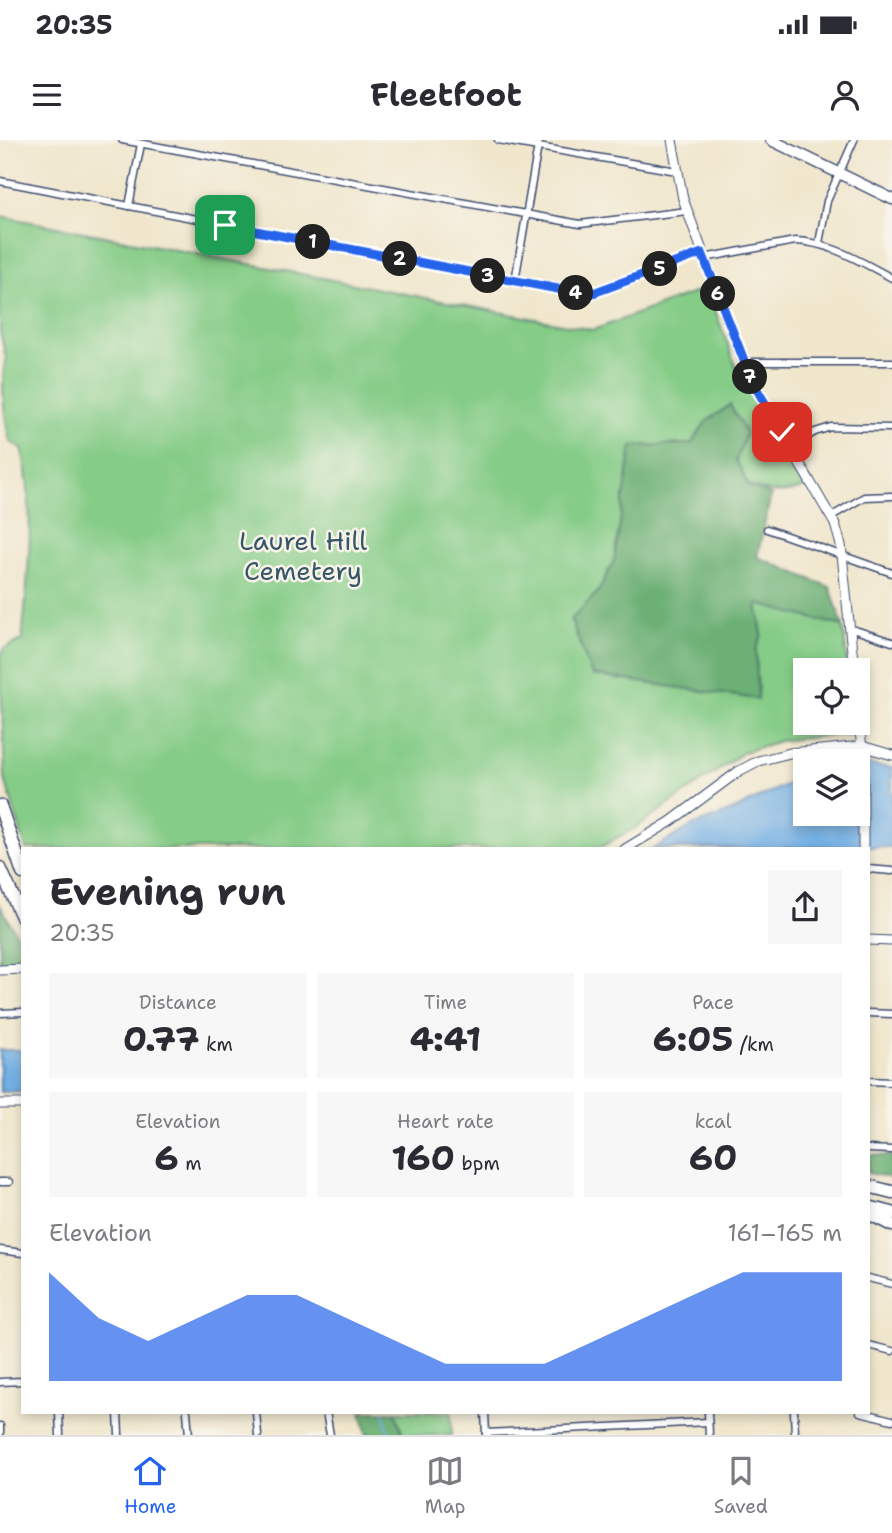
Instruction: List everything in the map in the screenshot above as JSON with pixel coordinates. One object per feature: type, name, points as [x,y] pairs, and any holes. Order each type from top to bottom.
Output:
[{"type":"highway","points":[[0,806],[21,867]]},
{"type":"highway","points":[[0,868],[21,915]]},
{"type":"highway","points":[[872,1187],[892,1190]]},
{"type":"highway","points":[[870,1208],[892,1213]]},
{"type":"highway","points":[[870,1214],[892,1225]]},
{"type":"main road","points":[[673,140],[687,211],[744,365],[832,516],[838,532],[853,658]]},
{"type":"main road","points":[[771,140],[892,199]]},
{"type":"main road","points":[[628,847],[670,821],[739,771],[758,761],[793,753]]},
{"type":"main road","points":[[870,754],[892,755]]},
{"type":"main road","points":[[863,826],[863,847]]},
{"type":"main road","points":[[870,940],[892,941]]},
{"type":"main road","points":[[0,970],[21,969]]},
{"type":"main road","points":[[0,1104],[21,1104]]},
{"type":"street","points":[[121,140],[586,224],[687,211]]},
{"type":"street","points":[[498,140],[539,144],[677,171]]},
{"type":"street","points":[[818,243],[827,201],[854,140]]},
{"type":"street","points":[[129,206],[141,144]]},
{"type":"street","points":[[515,281],[539,144]]},
{"type":"street","points":[[0,181],[589,294],[704,255],[794,241],[818,243],[892,278]]},
{"type":"street","points":[[744,365],[752,362],[892,362]]},
{"type":"street","points":[[791,446],[826,428],[892,428]]},
{"type":"street","points":[[832,516],[864,498],[892,496]]},
{"type":"street","points":[[767,528],[892,573]]},
{"type":"street","points":[[849,628],[892,642]]},
{"type":"street","points":[[870,869],[892,871]]},
{"type":"street","points":[[0,1013],[21,1012]]},
{"type":"street","points":[[870,1013],[892,1014]]},
{"type":"street","points":[[870,1081],[892,1082]]},
{"type":"street","points":[[870,1149],[892,1150]]},
{"type":"street","points":[[0,1182],[9,1182]]},
{"type":"street","points":[[0,1250],[21,1253]]},
{"type":"street","points":[[870,1278],[892,1284]]},
{"type":"street","points":[[870,1346],[892,1351]]},
{"type":"street","points":[[0,1382],[21,1381]]},
{"type":"street","points":[[59,1414],[60,1435]]},
{"type":"street","points":[[118,1414],[119,1435]]},
{"type":"street","points":[[187,1414],[189,1435]]},
{"type":"street","points":[[256,1414],[258,1435]]},
{"type":"street","points":[[326,1414],[330,1435]]},
{"type":"street","points":[[485,1414],[486,1434],[708,1422]]},
{"type":"street","points":[[708,1414],[709,1435]]},
{"type":"street","points":[[794,1414],[795,1435]]},
{"type":"street","points":[[868,1414],[892,1420]]},
{"type":"street","points":[[0,1426],[0,1435]]},
{"type":"green space","name":"Laurel Hill Cemetery","points":[[0,216],[593,330],[707,288],[739,375],[745,373],[812,484],[795,491],[780,493],[748,485],[736,460],[746,433],[730,405],[706,422],[691,444],[633,446],[614,561],[598,592],[571,620],[592,675],[758,699],[756,650],[762,635],[757,604],[843,626],[847,658],[793,658],[793,735],[835,735],[779,741],[744,752],[637,827],[601,847],[25,847],[5,779],[0,658],[4,649],[22,640],[30,521],[22,449],[10,441],[5,410],[3,377],[6,358],[0,331]]},
{"type":"green space","points":[[730,405],[746,434],[736,460],[748,486],[771,495],[757,557],[830,587],[843,626],[757,604],[762,635],[756,650],[758,699],[592,675],[571,620],[598,592],[614,561],[632,446],[691,444],[706,422]]},
{"type":"green space","points":[[0,905],[21,942],[21,964],[0,965]]},
{"type":"green space","points":[[870,1155],[892,1156],[892,1178],[870,1173]]},
{"type":"green space","points":[[362,1414],[396,1414],[403,1435],[367,1435]]},
{"type":"green space","points":[[396,1414],[451,1414],[452,1435],[403,1435]]},
{"type":"water","points":[[870,765],[892,768],[892,847],[656,847],[692,826],[732,811],[793,781],[793,826],[870,826]]},
{"type":"water","points":[[0,1050],[21,1050],[21,1091],[0,1092]]},
{"type":"waterway","points":[[384,1414],[389,1435]]},
{"type":"route","points":[[225,225],[584,294],[702,253],[742,359],[782,432]]}]
